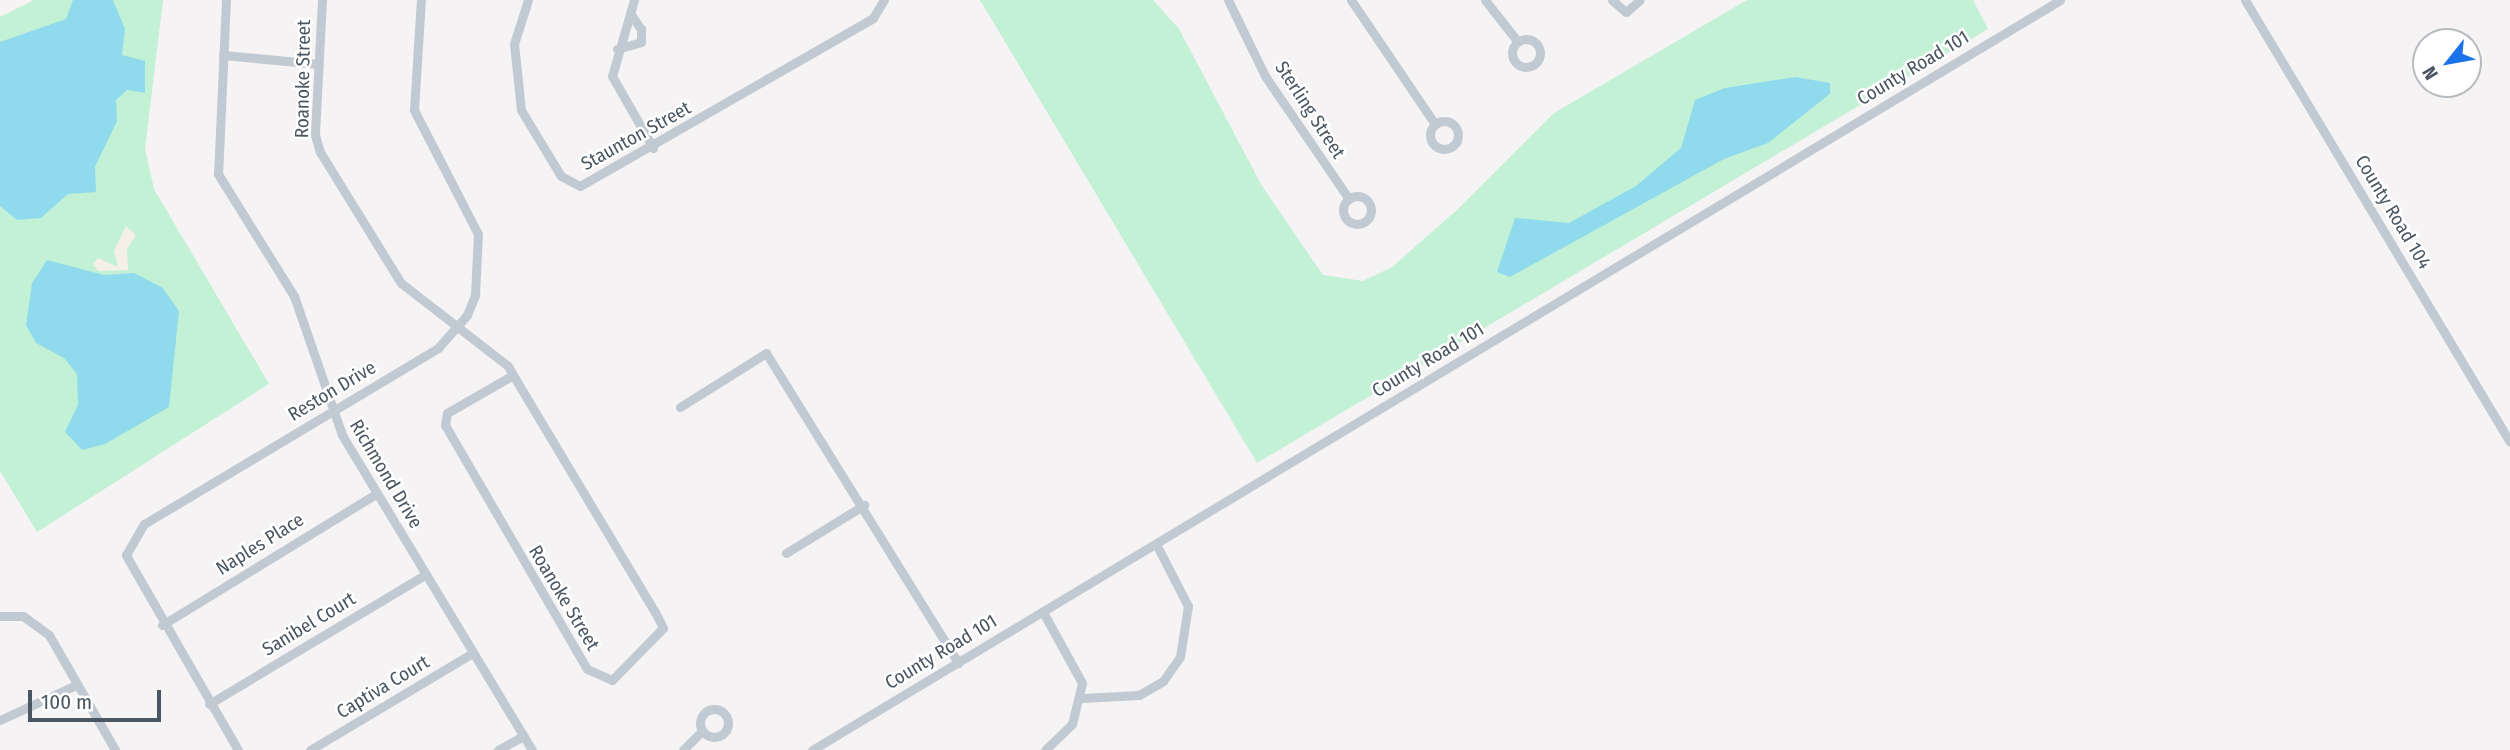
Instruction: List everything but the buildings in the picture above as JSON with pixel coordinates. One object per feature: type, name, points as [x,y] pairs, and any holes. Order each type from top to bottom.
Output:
[{"type":"street","name":"Richmond Drive","points":[[226,0],[218,173],[294,296],[312,339],[330,413],[532,750]]},
{"type":"street","name":"Roanoke Street","points":[[322,0],[319,64],[320,152],[401,283],[513,375],[663,628],[612,680],[587,669],[445,425],[447,413],[513,375]]},
{"type":"street","name":"Reston Drive","points":[[238,750],[130,570],[126,555],[133,537],[144,524],[438,348],[458,328],[475,295],[478,234],[414,110],[421,0]]},
{"type":"street","name":"Staunton Street","points":[[528,0],[514,44],[514,81],[522,110],[561,176],[580,186],[592,184],[873,18],[884,0]]},
{"type":"street","points":[[633,0],[617,48],[612,76],[653,148]]},
{"type":"street","name":"Sterling Street","points":[[1227,0],[1265,76],[1349,199]]},
{"type":"street","points":[[1351,0],[1435,124]]},
{"type":"street","points":[[1485,0],[1518,42]]},
{"type":"street","points":[[1612,0],[1626,12],[1640,0]]},
{"type":"street","name":"County Road 101","points":[[812,750],[2060,0]]},
{"type":"street","name":"County Road 104","points":[[2245,0],[2510,442]]},
{"type":"street","points":[[617,48],[641,42],[641,29],[629,13]]},
{"type":"street","points":[[223,55],[319,64]]},
{"type":"street","points":[[680,407],[766,353],[864,505],[958,663]]},
{"type":"street","name":"Naples Place","points":[[162,625],[377,493]]},
{"type":"street","points":[[786,553],[864,505]]},
{"type":"street","points":[[1082,698],[1139,695],[1163,681],[1181,657],[1188,606],[1156,544]]},
{"type":"street","name":"Sanibel Court","points":[[209,704],[426,574]]},
{"type":"street","points":[[1043,612],[1072,659],[1082,698],[1072,724],[1045,750]]},
{"type":"street","points":[[0,616],[36,622],[115,750]]},
{"type":"street","name":"Captiva Court","points":[[310,750],[473,653]]},
{"type":"street","points":[[0,720],[76,685]]},
{"type":"street","points":[[683,750],[702,732]]},
{"type":"street","points":[[498,750],[523,736]]},
{"type":"green space","points":[[34,0],[163,0],[145,149],[154,189],[269,384],[37,532],[0,471],[0,17]]},
{"type":"green space","points":[[980,0],[1153,0],[1179,29],[1262,186],[1323,275],[1363,281],[1392,267],[1458,209],[1554,113],[1747,0],[1973,0],[1988,29],[1257,463]]},
{"type":"sand","points":[[126,226],[136,235],[127,249],[128,270],[98,271],[93,264],[98,258],[118,267],[114,251]]},
{"type":"water","points":[[73,0],[113,0],[125,29],[122,55],[145,61],[145,93],[127,90],[116,100],[117,121],[95,167],[96,192],[68,194],[41,218],[17,220],[0,206],[0,42],[66,19]]},
{"type":"water","points":[[1795,77],[1830,83],[1830,94],[1768,143],[1724,159],[1510,277],[1497,272],[1515,218],[1569,223],[1636,186],[1681,148],[1695,100],[1725,88]]},
{"type":"water","points":[[47,260],[104,275],[134,273],[163,288],[179,311],[169,407],[105,444],[82,450],[65,432],[78,405],[77,374],[64,358],[36,343],[26,325],[32,283]]}]
